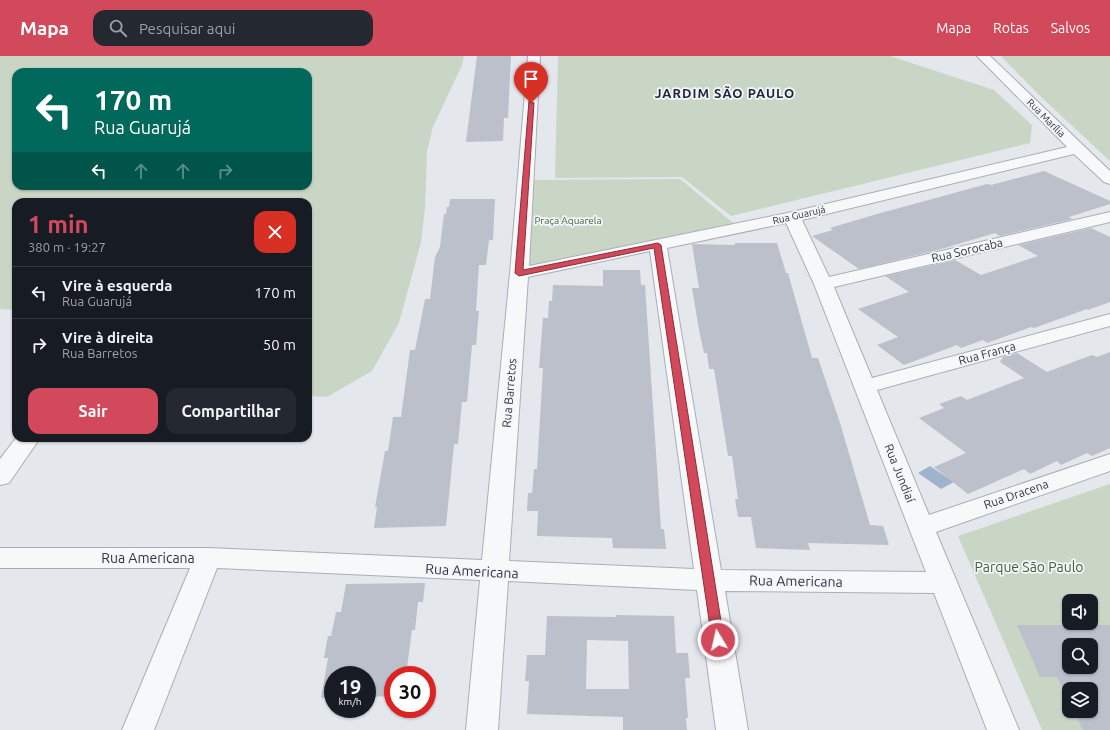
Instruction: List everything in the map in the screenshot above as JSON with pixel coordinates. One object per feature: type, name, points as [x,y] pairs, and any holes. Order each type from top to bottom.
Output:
[{"type":"street","name":"Rua Barretos","points":[[482,730],[519,273],[534,56]]},
{"type":"street","name":"Rua Marília","points":[[983,56],[1077,149],[1110,179]]},
{"type":"street","name":"Rua Guarujá","points":[[519,273],[792,217],[1077,149]]},
{"type":"street","name":"Rua Jundiaí","points":[[792,217],[823,284],[865,386],[1002,730]]},
{"type":"street","name":"Rua Sorocaba","points":[[823,284],[1110,217]]},
{"type":"street","points":[[658,245],[732,730]]},
{"type":"street","name":"Rua França","points":[[865,386],[1110,320]]},
{"type":"street","points":[[0,477],[25,442]]},
{"type":"street","name":"Rua Dracena","points":[[922,527],[1110,462]]},
{"type":"street","name":"Rua Americana","points":[[0,558],[208,558],[494,572],[709,580],[944,583]]},
{"type":"street","points":[[138,730],[208,558]]},
{"type":"green space","points":[[0,56],[464,56],[462,65],[433,127],[427,151],[425,208],[421,242],[399,323],[372,371],[327,397],[312,396],[312,198],[12,198],[12,310],[0,309]]},
{"type":"green space","points":[[558,56],[890,56],[994,90],[1032,125],[1030,143],[731,216],[682,177],[555,178]]},
{"type":"green space","points":[[1001,56],[1110,56],[1110,161],[1040,96]]},
{"type":"green space","name":"Praça Aquarela","points":[[680,179],[738,227],[522,271],[529,180]]},
{"type":"green space","name":"Parque São Paulo","points":[[1110,484],[1110,730],[1042,730],[958,536]]},
{"type":"water","points":[[930,466],[954,482],[941,489],[918,473]]},
{"type":"building","points":[[477,56],[511,56],[508,118],[504,118],[503,141],[466,142]]},
{"type":"building","points":[[1044,171],[1110,201],[1110,204],[1069,217],[1073,219],[1000,236],[995,233],[938,250],[859,269],[812,236],[833,230],[830,228],[877,214],[987,184],[991,185]]},
{"type":"building","points":[[450,199],[495,199],[493,240],[489,240],[486,265],[479,265],[476,311],[479,311],[476,345],[472,345],[467,402],[462,402],[458,444],[454,444],[446,526],[374,528],[377,507],[375,507],[385,451],[388,451],[393,417],[401,417],[410,350],[415,350],[425,299],[430,299],[435,257],[440,247],[444,214],[446,214],[447,207],[449,207]]},
{"type":"building","points":[[1091,228],[1110,237],[1110,302],[1088,310],[1087,309],[1034,328],[1031,327],[987,343],[983,340],[961,348],[957,345],[904,365],[877,345],[898,337],[858,309],[909,292],[885,276],[955,260],[981,275],[1038,256],[1018,245]]},
{"type":"building","points":[[735,243],[777,243],[786,273],[788,273],[812,358],[818,358],[840,423],[870,525],[883,526],[889,545],[808,543],[810,550],[756,548],[751,517],[738,517],[735,499],[738,499],[732,456],[728,456],[714,369],[709,369],[707,353],[704,353],[692,288],[699,288],[692,244],[735,245]]},
{"type":"building","points":[[603,270],[640,270],[641,285],[645,285],[661,529],[664,529],[666,549],[613,548],[612,538],[537,536],[538,511],[527,511],[528,493],[532,493],[534,469],[537,469],[543,368],[539,368],[543,318],[548,318],[549,301],[552,301],[553,285],[603,286]]},
{"type":"building","points":[[1110,352],[1110,448],[1092,456],[1087,453],[1061,465],[1057,461],[1030,474],[1024,469],[968,494],[934,467],[966,453],[919,418],[944,408],[939,404],[961,396],[967,400],[1024,378],[1000,362],[1003,357],[1017,353],[1047,372],[1092,355],[1097,357]]},
{"type":"building","points":[[425,583],[423,602],[418,602],[415,630],[412,630],[407,666],[384,666],[384,696],[376,697],[376,666],[327,666],[328,658],[324,658],[328,636],[331,636],[336,612],[341,612],[346,584]]},
{"type":"building","points":[[616,615],[674,616],[676,653],[688,653],[690,678],[685,678],[688,718],[686,718],[687,730],[623,730],[623,717],[527,714],[529,681],[525,681],[527,655],[545,655],[547,616],[616,617]],"holes":[[[587,640],[628,641],[629,689],[586,689]]]},
{"type":"building","points":[[1017,625],[1062,625],[1062,630],[1098,630],[1098,625],[1110,625],[1110,730],[1083,730],[1077,718],[1098,718],[1098,682],[1062,682],[1062,687],[1057,677],[1040,677]]},
{"type":"building","points":[[324,681],[324,698],[321,698]]},
{"type":"district","name":"JARDIM SÃO PAULO","points":[[725,93]]},
{"type":"route","points":[[531,103],[519,273],[658,245],[718,640]]}]
